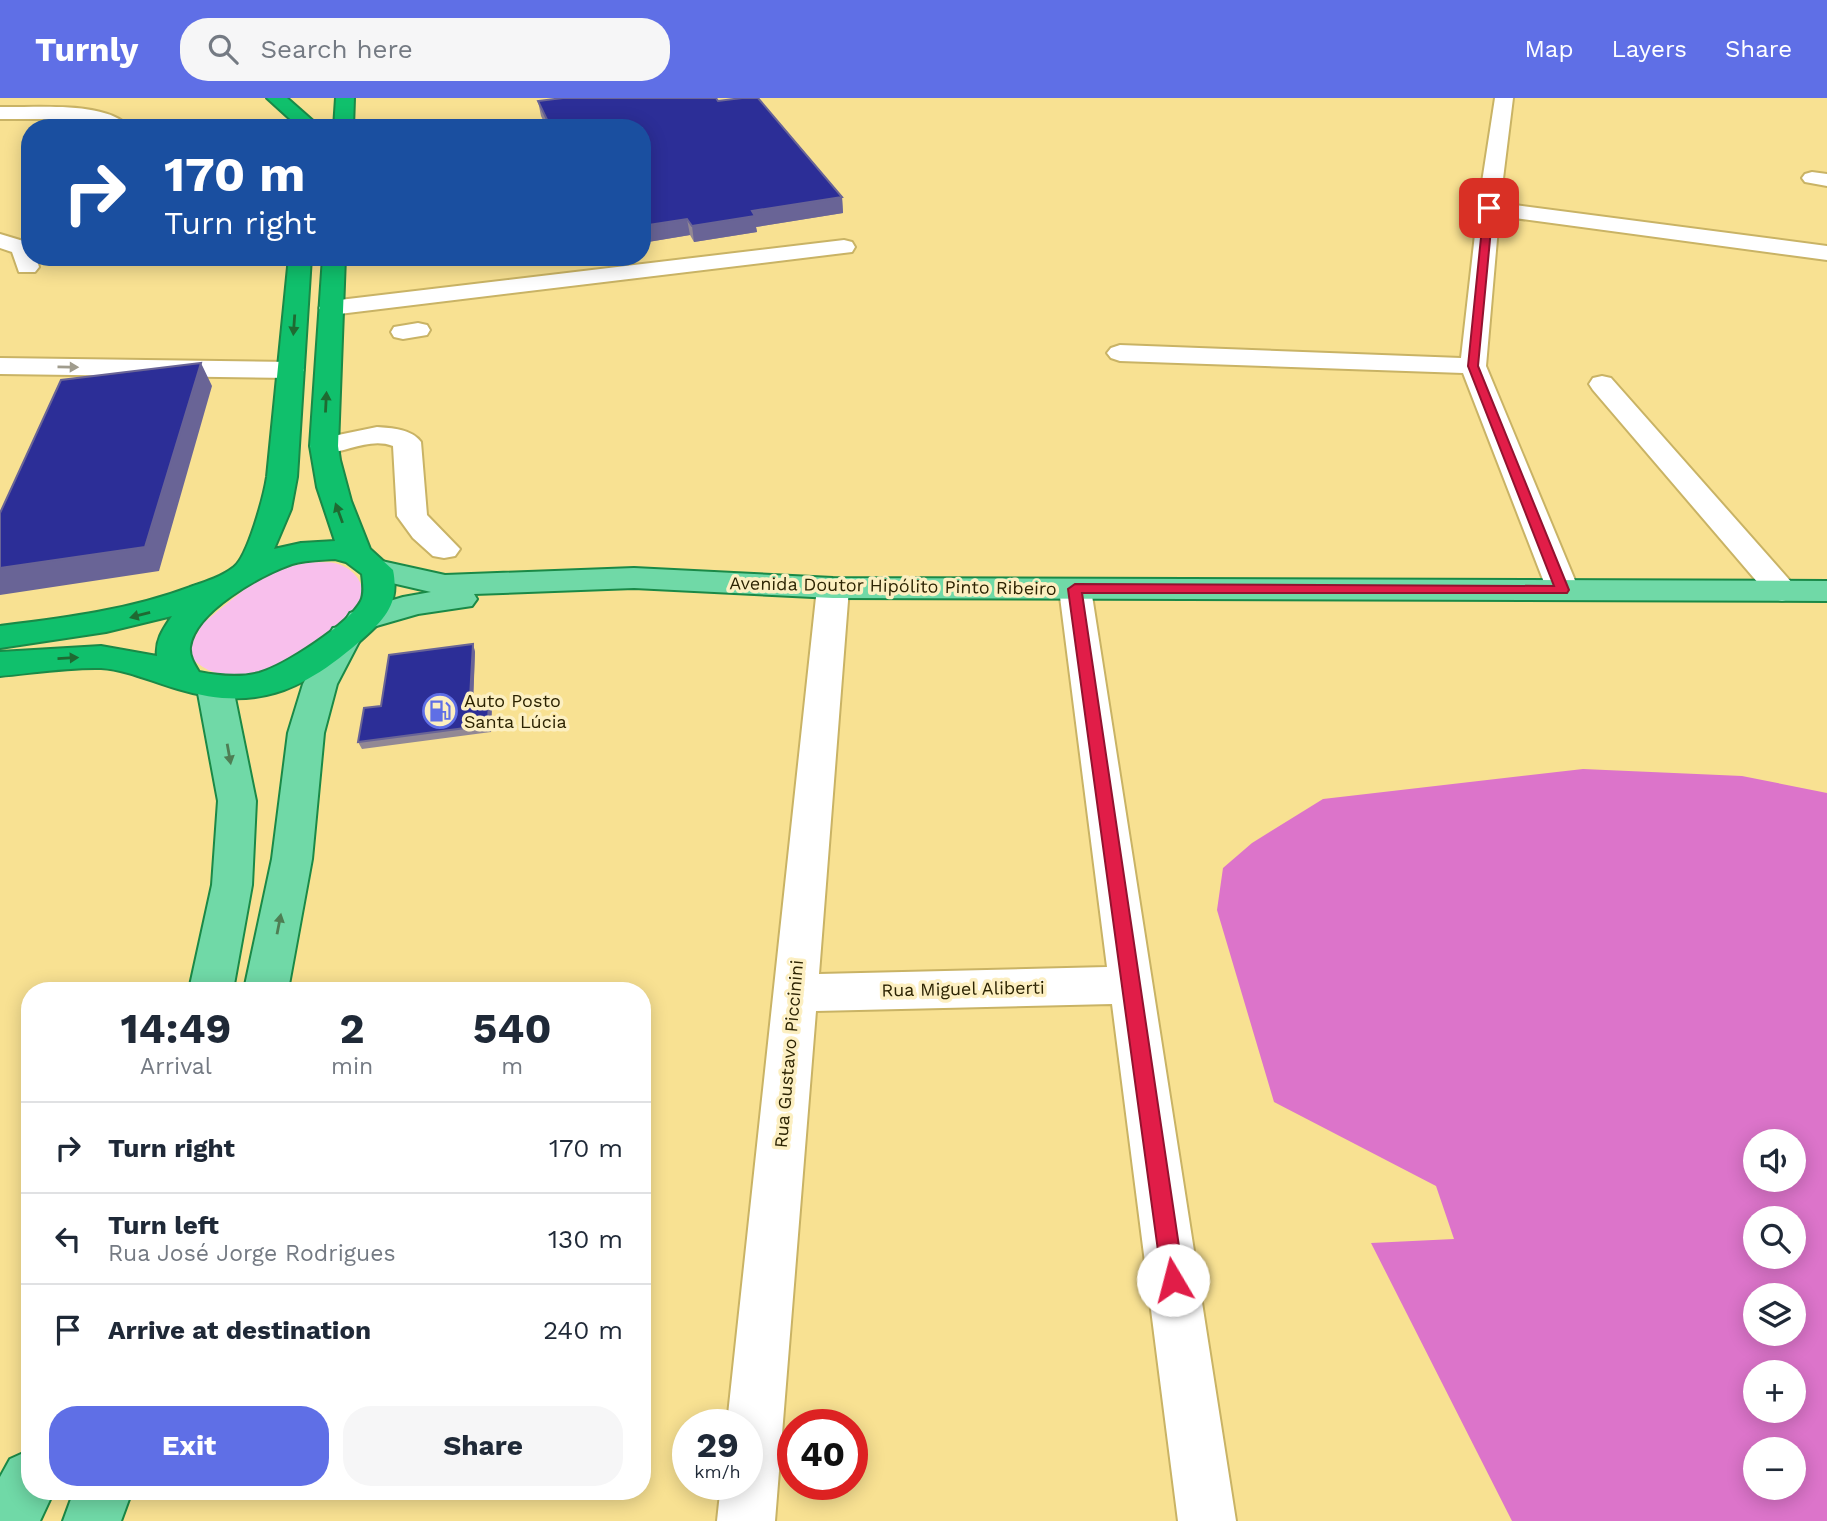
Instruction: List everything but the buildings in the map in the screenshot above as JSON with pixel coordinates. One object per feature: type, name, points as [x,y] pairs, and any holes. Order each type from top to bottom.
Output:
[{"type":"highway","points":[[276,98],[302,119]]},
{"type":"highway","points":[[344,119],[345,98]]},
{"type":"highway","points":[[313,119],[314,108]]},
{"type":"highway","points":[[201,684],[176,664],[173,648],[179,631],[195,611],[239,577],[276,509],[282,477],[299,266]]},
{"type":"highway","points":[[0,664],[101,657],[145,664],[201,684],[239,688],[291,675],[316,661],[354,628],[377,601],[380,584],[337,509],[326,470],[324,446],[333,266]]},
{"type":"highway","points":[[0,638],[120,620],[176,605],[283,556],[308,551],[335,551],[367,562]]},
{"type":"main road","name":"Avenida Doutor Hipólito Pinto Ribeiro","points":[[367,562],[445,585],[634,578],[832,588],[1827,592]]},
{"type":"main road","name":"Avenida Doutor Hipólito Pinto Ribeiro","points":[[354,628],[384,612],[444,600],[715,584]]},
{"type":"main road","points":[[268,982],[292,859],[306,733],[320,684],[354,628]]},
{"type":"main road","points":[[201,684],[237,801],[232,885],[213,982]]},
{"type":"main road","points":[[9,1521],[21,1497]]},
{"type":"main road","points":[[92,1521],[100,1500]]},
{"type":"street","points":[[1504,98],[1489,208],[1473,366],[1563,590]]},
{"type":"street","points":[[0,113],[83,115],[106,119]]},
{"type":"street","points":[[1489,208],[1827,253]]},
{"type":"street","points":[[0,242],[21,248]]},
{"type":"street","points":[[331,308],[844,247]]},
{"type":"street","points":[[1120,353],[1473,366]]},
{"type":"street","points":[[0,366],[291,370]]},
{"type":"street","points":[[1602,384],[1782,591]]},
{"type":"street","points":[[324,446],[376,434],[394,435],[407,442],[412,516],[424,532],[444,549]]},
{"type":"street","name":"Rua Gustavo Piccinini","points":[[746,1521],[832,588]]},
{"type":"street","points":[[1075,589],[1207,1521]]},
{"type":"street","name":"Rua Miguel Aliberti","points":[[794,993],[1131,985]]},
{"type":"street","points":[[0,1496],[21,1478]]},
{"type":"shaded area","points":[[311,562],[344,566],[359,580],[362,592],[356,608],[320,640],[285,663],[247,676],[228,676],[209,670],[191,658],[191,644],[202,624],[258,578],[280,568]]},
{"type":"shaded area","points":[[1583,769],[1742,776],[1827,793],[1827,1521],[1512,1521],[1371,1243],[1454,1239],[1436,1186],[1274,1102],[1217,910],[1223,868],[1252,843],[1323,799]]},
{"type":"place","name":"Auto Posto Santa Lúcia","points":[[440,711]]},
{"type":"route","points":[[1173,1280],[1075,589],[1563,590],[1473,366],[1489,208]]}]
